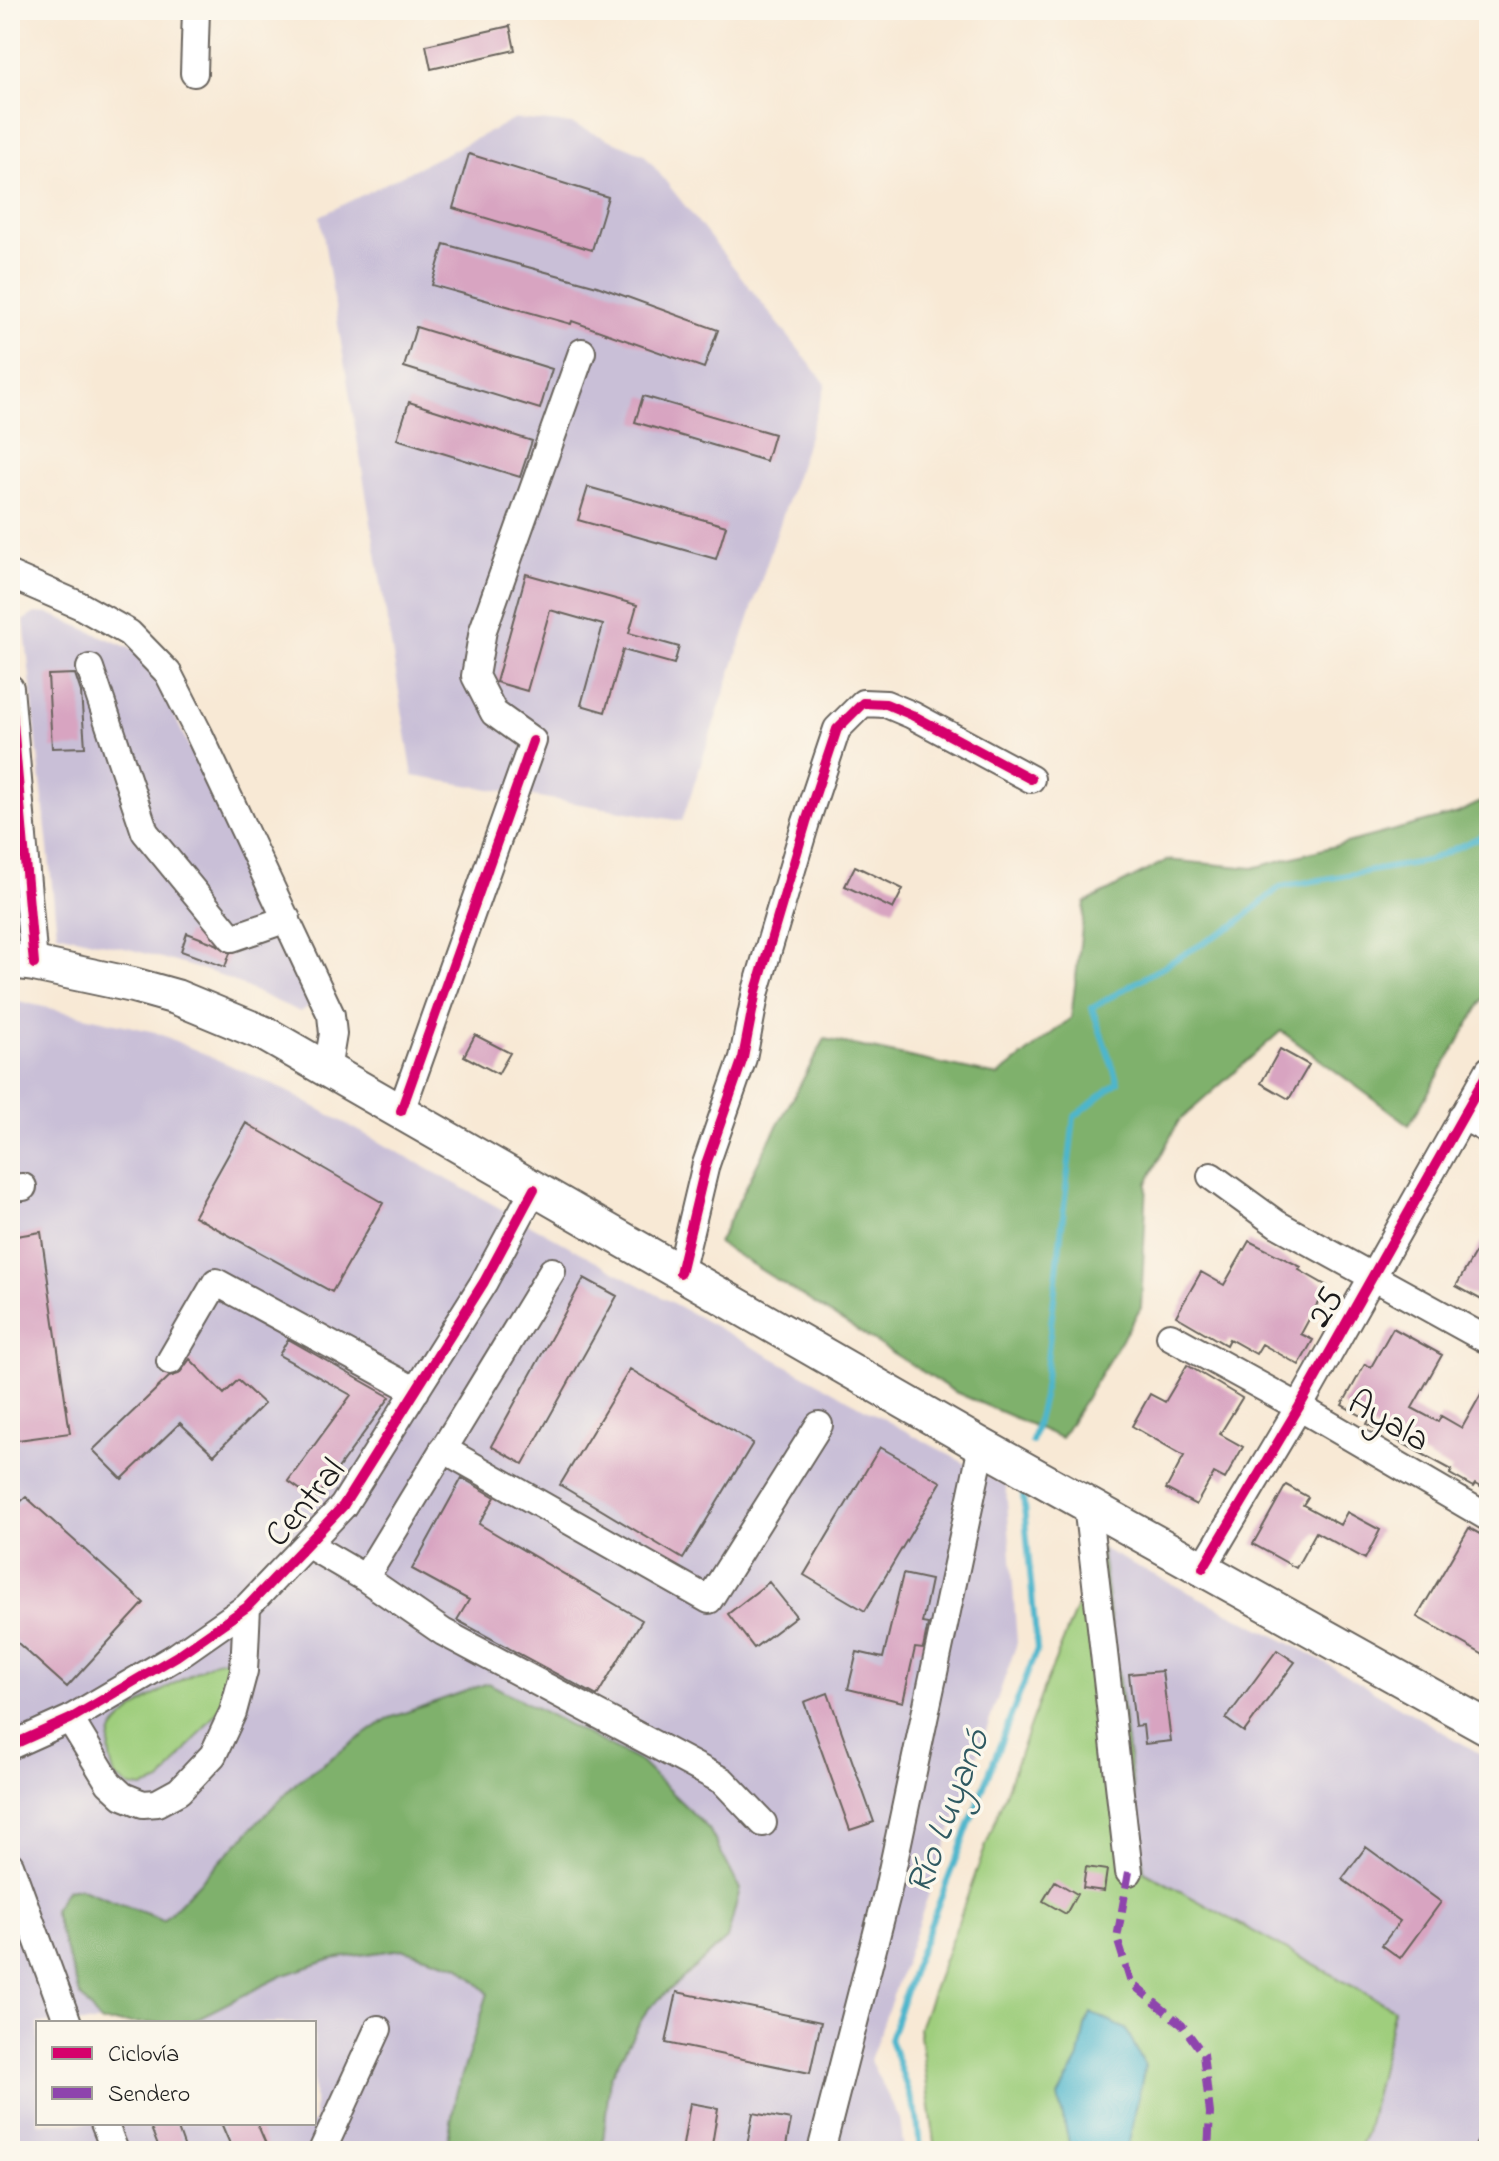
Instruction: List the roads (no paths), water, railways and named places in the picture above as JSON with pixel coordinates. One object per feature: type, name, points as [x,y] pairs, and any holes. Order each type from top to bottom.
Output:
[{"type":"main road","points":[[22,962],[176,997],[265,1034],[982,1446],[1489,1728]]},
{"type":"street","points":[[194,73],[196,10]]},
{"type":"street","points":[[401,1111],[533,741],[494,713],[475,676],[483,630],[582,352]]},
{"type":"street","points":[[10,575],[79,605],[129,633],[168,673],[331,1015],[333,1034],[327,1070]]},
{"type":"street","points":[[90,668],[145,832],[232,938],[287,919]]},
{"type":"street","points":[[10,688],[22,962]]},
{"type":"street","points":[[680,1273],[706,1164],[743,1058],[756,991],[837,729],[863,703],[886,704],[1031,779]]},
{"type":"street","name":"25","points":[[1203,1568],[1299,1407],[1489,1070]]},
{"type":"street","points":[[1462,1116],[1489,1131]]},
{"type":"street","points":[[1211,1176],[1277,1224],[1489,1341]]},
{"type":"street","name":"Central","points":[[10,1746],[70,1719],[177,1656],[247,1607],[343,1506],[484,1282],[534,1189]]},
{"type":"street","points":[[365,1578],[552,1271]]},
{"type":"street","points":[[170,1361],[216,1282],[416,1391]]},
{"type":"street","name":"Ayala","points":[[1170,1336],[1489,1518]]},
{"type":"street","points":[[443,1449],[709,1600],[819,1425]]},
{"type":"street","points":[[821,2151],[887,1894],[982,1446]]},
{"type":"street","points":[[1087,1504],[1129,1872]]},
{"type":"street","points":[[307,1544],[365,1578],[443,1632],[723,1781],[763,1823]]},
{"type":"street","points":[[70,1719],[109,1783],[123,1796],[143,1804],[157,1803],[179,1791],[213,1755],[233,1712],[244,1671],[247,1607]]},
{"type":"street","points":[[10,1865],[67,2021]]},
{"type":"street","points":[[322,2151],[378,2029]]},
{"type":"street","points":[[105,2125],[115,2151]]},
{"type":"water","points":[[1091,2013],[1126,2029],[1145,2066],[1127,2151],[1071,2151],[1058,2097],[1079,2058],[1085,2026]]},
{"type":"waterway","points":[[1032,1442],[1043,1397],[1074,1117],[1118,1082],[1092,1008],[1236,924],[1280,887],[1427,861],[1489,833]]},
{"type":"waterway","name":"Río Luyanó","points":[[920,2151],[917,2117],[890,2039],[914,1967],[1037,1649],[1022,1484]]}]
